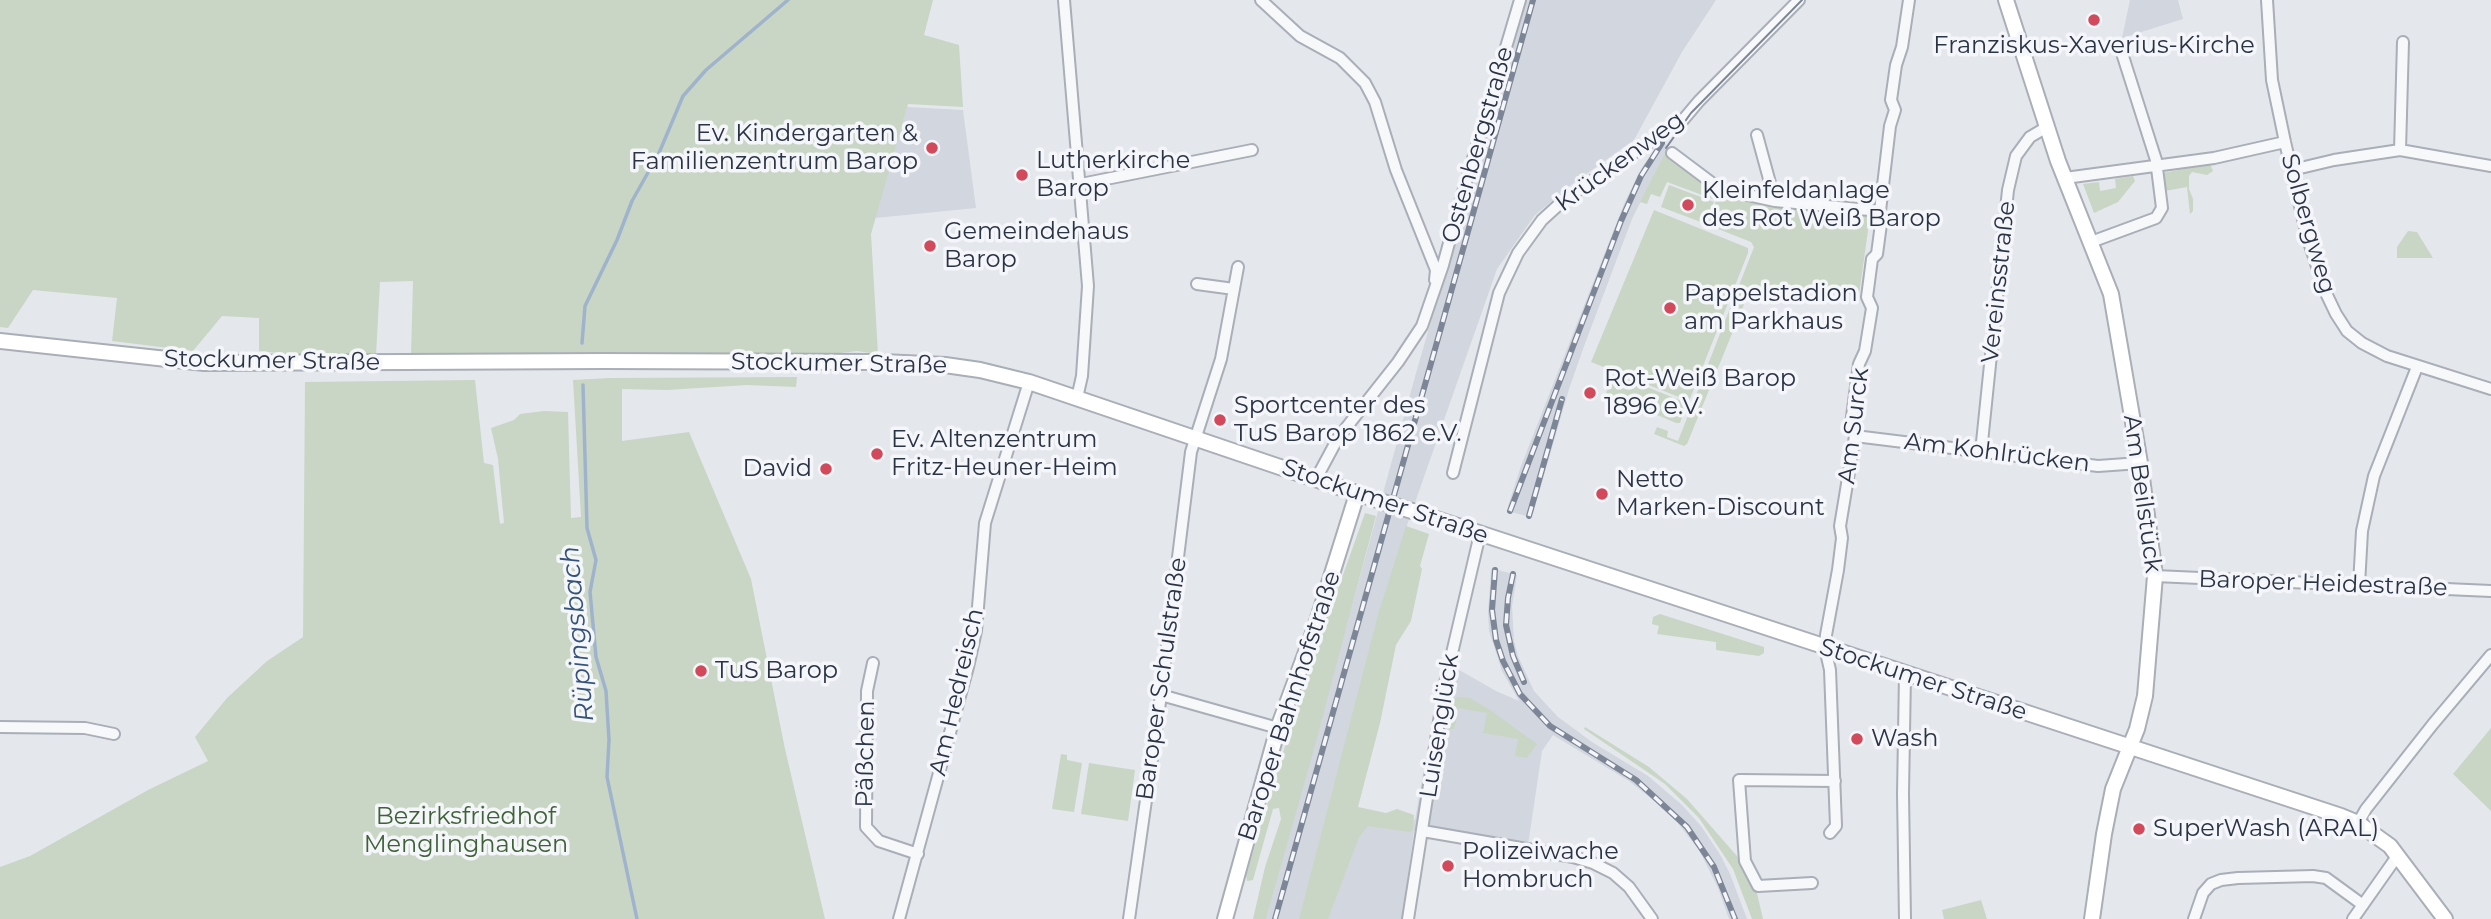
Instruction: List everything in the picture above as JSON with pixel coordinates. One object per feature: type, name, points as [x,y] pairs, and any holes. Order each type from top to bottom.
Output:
[{"type":"main road","name":"Am Beilstück","points":[[2006,0],[2065,178],[2111,294],[2140,463],[2155,576],[2145,696],[2106,817],[2092,919]]},
{"type":"main road","name":"Stockumer Straße","points":[[0,341],[204,363],[905,362],[969,368],[1029,382],[1357,494],[2358,823],[2382,839],[2398,855],[2445,919]]},
{"type":"main road","name":"Baroper Bahnhofstraße","points":[[1225,919],[1278,728],[1316,625],[1357,494]]},
{"type":"street","points":[[1064,0],[1088,286],[1082,376],[1077,398]]},
{"type":"street","name":"Ostenbergstraße","points":[[1261,0],[1300,36],[1340,58],[1365,83],[1375,102],[1396,170],[1436,270],[1434,290]]},
{"type":"street","name":"Ostenbergstraße","points":[[1316,479],[1338,438],[1398,362],[1422,326],[1520,0]]},
{"type":"street","name":"Krückenweg","points":[[1452,473],[1499,293],[1518,253],[1542,220],[1565,199],[1683,120],[1799,0]]},
{"type":"street","name":"Am Surck","points":[[1830,833],[1836,826],[1835,781],[1830,670],[1825,648],[1842,538],[1840,526],[1848,491],[1855,436],[1851,424],[1860,361],[1865,351],[1872,308],[1867,297],[1872,259],[1877,254],[1880,211],[1895,110],[1891,100],[1909,0]]},
{"type":"street","name":"Solbergweg","points":[[2267,0],[2272,80],[2285,142],[2307,236],[2325,291],[2336,314],[2347,331],[2362,343],[2387,356],[2491,389]]},
{"type":"street","points":[[2400,150],[2403,42]]},
{"type":"street","points":[[2091,243],[2156,218],[2162,208],[2157,167],[2121,50]]},
{"type":"street","name":"Vereinsstraße","points":[[1980,452],[2008,190],[2016,156],[2030,137],[2047,127]]},
{"type":"street","points":[[1756,135],[1775,201]]},
{"type":"street","points":[[2065,178],[2214,159],[2285,142]]},
{"type":"street","points":[[1081,184],[1252,150]]},
{"type":"street","points":[[2292,170],[2334,160],[2400,150],[2491,166]]},
{"type":"street","points":[[1672,153],[1720,189],[1775,201],[1880,211]]},
{"type":"street","name":"Baroper Schulstraße","points":[[1129,919],[1194,438],[1221,359],[1238,267]]},
{"type":"street","points":[[1196,284],[1234,289]]},
{"type":"street","points":[[2359,585],[2362,531],[2374,476],[2417,367]]},
{"type":"street","name":"Am Hedreisch","points":[[899,919],[976,631],[985,523],[1029,382]]},
{"type":"street","name":"Am Kohlrücken","points":[[1855,436],[2098,466],[2140,463]]},
{"type":"street","name":"Luisenglück","points":[[1408,919],[1449,662],[1480,534]]},
{"type":"street","name":"Baroper Heidestraße","points":[[2155,576],[2491,591]]},
{"type":"street","points":[[2358,823],[2366,808],[2433,723],[2491,655]]},
{"type":"street","name":"Päßchen","points":[[873,663],[867,691],[866,827],[880,841],[918,854]]},
{"type":"street","points":[[1905,674],[1905,919]]},
{"type":"street","points":[[1161,695],[1278,728]]},
{"type":"street","points":[[0,727],[85,728],[114,734]]},
{"type":"street","points":[[1812,883],[1758,886],[1745,860],[1740,780],[1835,781]]},
{"type":"street","points":[[1423,831],[1593,863],[1613,873],[1629,887],[1652,919]]},
{"type":"street","points":[[2353,919],[2398,855]]},
{"type":"street","points":[[2194,919],[2203,893],[2211,884],[2238,878],[2326,878],[2363,905]]},
{"type":"shaded area","points":[[1524,0],[1716,0],[1682,52],[1634,140],[1571,185],[1535,215],[1497,269],[1405,531],[1328,808],[1415,820],[1442,665],[1461,671],[1519,701],[1502,671],[1489,631],[1488,612],[1491,569],[1517,575],[1512,606],[1514,641],[1534,691],[1558,717],[1592,742],[1648,776],[1682,805],[1701,826],[1721,856],[1747,919],[1729,919],[1718,888],[1699,850],[1661,806],[1629,781],[1553,735],[1542,751],[1527,852],[1414,831],[1402,919],[1266,919],[1416,373]]},
{"type":"shaded area","points":[[2130,0],[2178,0],[2183,19],[2122,38]]},
{"type":"shaded area","name":"Ev. Kindergarten & Familienzentrum Barop","points":[[907,107],[963,110],[976,208],[875,218]]},
{"type":"shaded area","points":[[1662,141],[1668,147],[1632,219],[1583,349],[1533,513],[1527,516],[1511,512],[1508,506],[1521,466],[1624,204],[1642,167]]},
{"type":"green space","points":[[0,0],[933,0],[924,35],[959,45],[963,107],[908,104],[871,234],[878,354],[857,351],[825,355],[607,352],[411,355],[413,281],[380,282],[376,355],[306,356],[259,351],[259,318],[222,316],[193,351],[112,341],[117,298],[33,290],[8,328],[0,327]]},
{"type":"green space","points":[[1668,147],[1681,160],[1734,192],[1870,216],[1859,295],[1751,287],[1684,446],[1654,434],[1657,427],[1668,431],[1667,437],[1678,441],[1754,247],[1751,242],[1708,225],[1718,194],[1713,199],[1667,182],[1660,197],[1651,194],[1647,204],[1640,202]]},
{"type":"green space","points":[[2210,164],[2213,171],[2207,175],[2192,172],[2189,176],[2189,189],[2193,199],[2193,211],[2190,214],[2187,187],[2165,191],[2163,173]]},
{"type":"green space","points":[[2133,176],[2135,181],[2118,202],[2094,213],[2083,184],[2099,182],[2100,191],[2116,188],[2115,179]]},
{"type":"green space","name":"Kleinfeldanlage des Rot Weiß Barop","points":[[1669,185],[1714,202],[1706,224],[1661,207]]},
{"type":"green space","name":"Pappelstadion am Parkhaus","points":[[1654,210],[1748,248],[1689,401],[1591,362]]},
{"type":"green space","points":[[2408,231],[2417,232],[2433,258],[2397,258],[2397,247]]},
{"type":"green space","points":[[1614,374],[1687,403],[1680,423],[1606,393]]},
{"type":"green space","name":"Bezirksfriedhof Menglinghausen","points":[[797,377],[796,387],[747,385],[667,390],[622,389],[622,441],[689,432],[751,579],[785,749],[825,919],[0,919],[0,867],[30,856],[148,790],[208,761],[195,737],[227,698],[267,661],[303,637],[305,382],[475,380],[484,463],[493,465],[500,524],[504,523],[498,459],[491,428],[514,420],[520,414],[544,411],[568,412],[571,518],[581,517],[573,380]]},
{"type":"green space","points":[[1365,513],[1376,516],[1314,749],[1266,919],[1253,919],[1265,867],[1281,819],[1279,808],[1273,809],[1253,880],[1247,881],[1246,875],[1301,693]]},
{"type":"green space","points":[[1406,526],[1429,534],[1420,566],[1422,569],[1411,621],[1396,645],[1380,723],[1358,807],[1386,813],[1397,809],[1414,815],[1413,830],[1410,832],[1368,826],[1359,837],[1328,919],[1299,919],[1378,615]]},
{"type":"green space","points":[[1660,614],[1764,647],[1764,653],[1759,656],[1716,650],[1716,642],[1657,634],[1659,626],[1652,624],[1653,617]]},
{"type":"green space","points":[[1457,697],[1470,698],[1537,744],[1527,758],[1515,756],[1518,739],[1483,733],[1487,713],[1458,708],[1454,729],[1450,729],[1448,726],[1452,700]]},
{"type":"green space","points":[[1585,727],[1649,767],[1687,799],[1737,856],[1756,889],[1763,919],[1752,919],[1733,869],[1699,818],[1665,784],[1584,729]]},
{"type":"green space","points":[[2491,728],[2491,811],[2453,774]]},
{"type":"green space","points":[[1061,754],[1067,755],[1067,760],[1082,763],[1074,812],[1052,809]]},
{"type":"green space","points":[[1089,763],[1135,770],[1128,821],[1081,814]]},
{"type":"green space","points":[[1981,900],[1987,919],[1944,919],[1942,910]]},
{"type":"waterway","name":"Rüpingsbach","points":[[582,343],[585,306],[617,240],[632,201],[659,153],[683,96],[706,70],[788,0]]},
{"type":"waterway","name":"Rüpingsbach","points":[[583,385],[587,528],[596,560],[590,592],[596,657],[606,691],[609,740],[607,777],[637,919]]},
{"type":"tram line","points":[[1666,148],[1691,113],[1802,0]]},
{"type":"railway","points":[[1275,919],[1533,0]]},
{"type":"railway","points":[[1510,511],[1621,221],[1641,176],[1662,143]]},
{"type":"railway","points":[[1529,516],[1562,399]]},
{"type":"railway","points":[[1495,570],[1492,610],[1496,640],[1503,661],[1520,694],[1550,726],[1636,780],[1687,827],[1714,867],[1735,919]]},
{"type":"railway","points":[[1513,574],[1506,625],[1513,656],[1524,682]]},
{"type":"place","name":"Franziskus-Xaverius-Kirche","points":[[2094,20]]},
{"type":"place","name":"Ev. Kindergarten & Familienzentrum Barop","points":[[932,148]]},
{"type":"place","name":"Lutherkirche Barop","points":[[1022,175]]},
{"type":"place","name":"Kleinfeldanlage des Rot Weiß Barop","points":[[1688,205]]},
{"type":"place","name":"Gemeindehaus Barop","points":[[930,246]]},
{"type":"place","name":"Pappelstadion am Parkhaus","points":[[1670,308]]},
{"type":"place","name":"Rot-Weiß Barop 1896 e.V.","points":[[1590,393]]},
{"type":"place","name":"Sportcenter des TuS Barop 1862 e.V.","points":[[1220,420]]},
{"type":"place","name":"Ev. Altenzentrum Fritz-Heuner-Heim","points":[[877,454]]},
{"type":"place","name":"David","points":[[826,469]]},
{"type":"place","name":"Netto Marken-Discount","points":[[1602,494]]},
{"type":"place","name":"TuS Barop","points":[[701,671]]},
{"type":"place","name":"Wash","points":[[1857,739]]},
{"type":"place","name":"SuperWash (ARAL)","points":[[2139,829]]},
{"type":"place","name":"Polizeiwache Hombruch","points":[[1448,866]]}]
